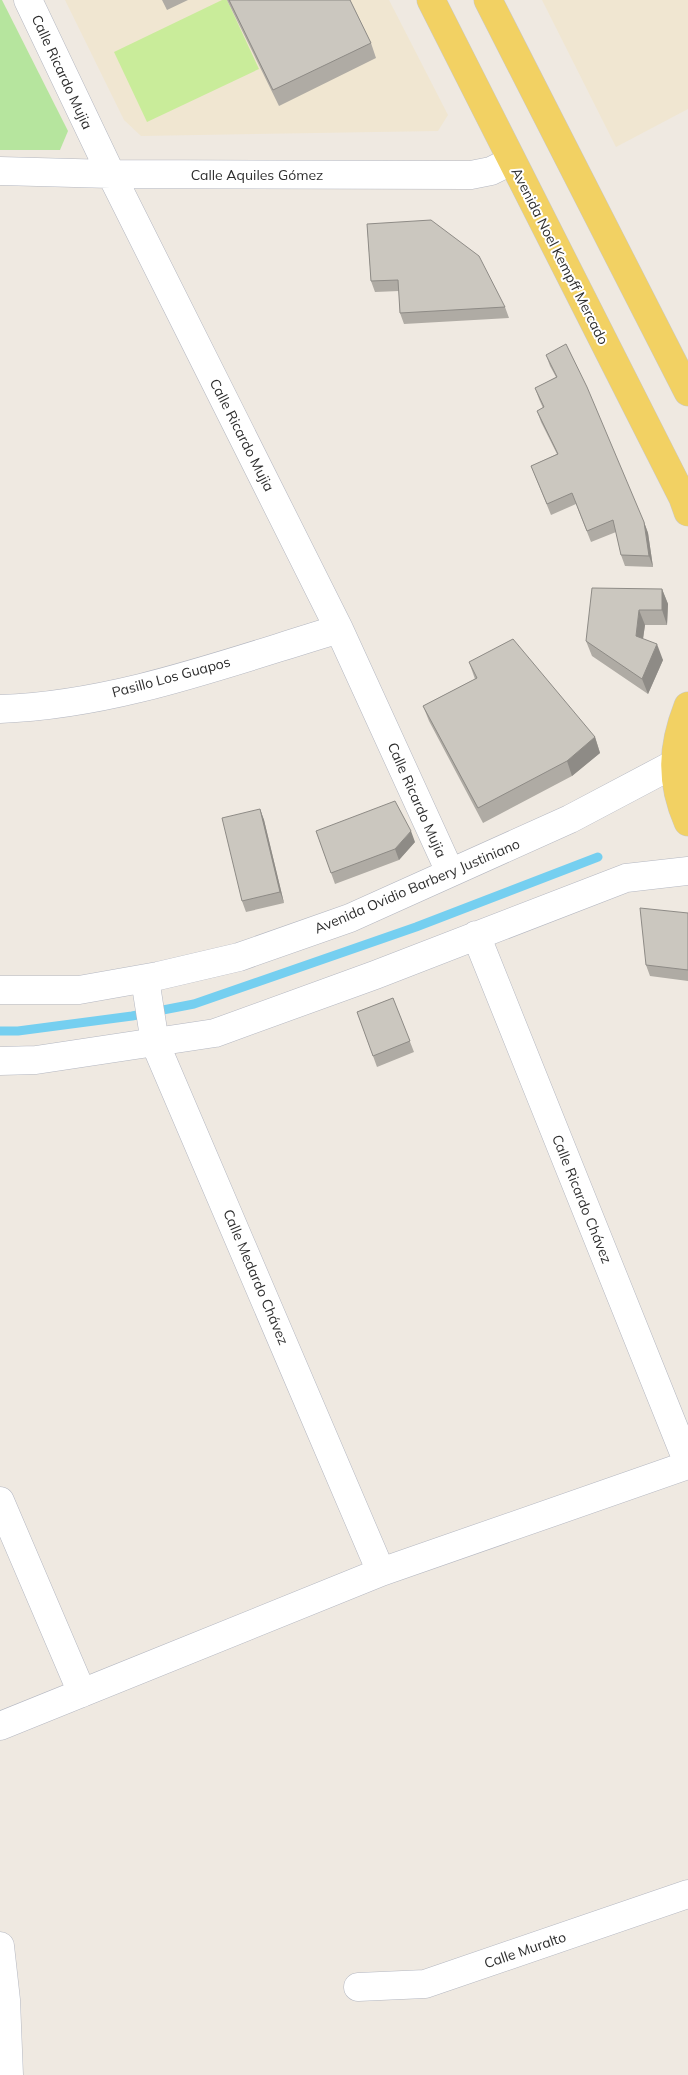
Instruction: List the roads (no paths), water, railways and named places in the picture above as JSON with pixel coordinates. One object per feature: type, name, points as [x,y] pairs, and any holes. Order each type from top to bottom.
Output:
[{"type":"main road","name":"Avenida Noel Kempff Mercado","points":[[431,0],[683,498],[688,512]]},
{"type":"main road","points":[[488,0],[688,392]]},
{"type":"main road","points":[[688,706],[679,730],[674,764],[679,802],[688,822]]},
{"type":"street","name":"Calle Ricardo Mujia","points":[[28,0],[111,174],[339,629],[450,872]]},
{"type":"street","name":"Calle Aquiles Gómez","points":[[0,171],[111,174],[471,175],[491,171],[511,161]]},
{"type":"street","name":"Pasillo Los Guapos","points":[[0,709],[39,708],[152,685],[339,629]]},
{"type":"street","name":"Avenida Ovidio Barbery Justiniano","points":[[0,1061],[36,1060],[150,1011],[239,957],[350,918],[570,819],[674,764]]},
{"type":"street","name":"Avenida Ovidio Barbery Justiniano","points":[[0,990],[79,990],[215,1032],[375,976],[626,878],[688,871]]},
{"type":"street","name":"Calle Ricardo Chávez","points":[[476,936],[688,1464]]},
{"type":"street","name":"Calle Medardo Chávez","points":[[150,1011],[381,1572]]},
{"type":"street","points":[[0,1726],[381,1572],[688,1464]]},
{"type":"street","points":[[0,1501],[82,1693]]},
{"type":"street","name":"Calle Muralto","points":[[358,1986],[425,1984],[688,1894]]},
{"type":"street","points":[[0,1946],[6,2000],[9,2075]]},
{"type":"waterway","points":[[0,1031],[18,1031],[132,1016],[194,1004],[416,927],[598,857]]}]
